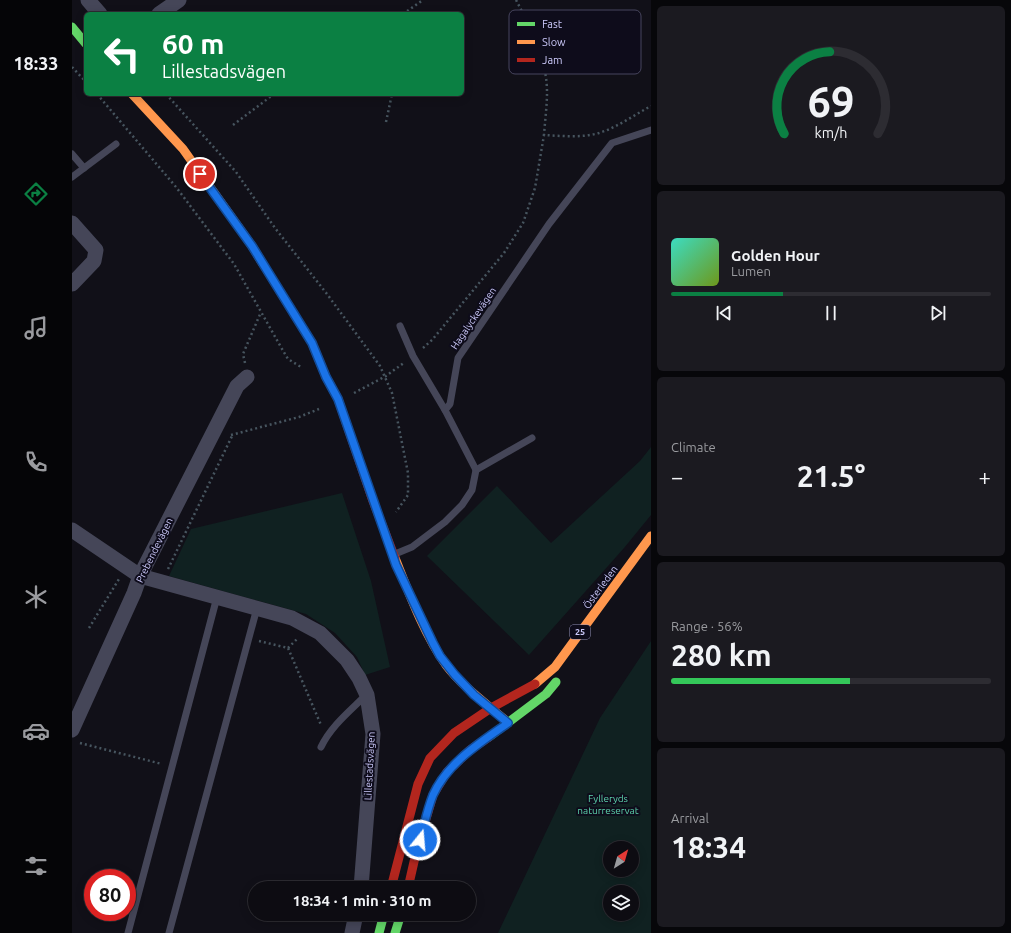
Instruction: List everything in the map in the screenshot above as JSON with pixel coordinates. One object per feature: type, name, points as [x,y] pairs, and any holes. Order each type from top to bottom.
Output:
[{"type":"main road","points":[[72,27],[84,42]]},
{"type":"main road","points":[[134,96],[183,149],[252,246],[312,343],[326,377],[338,399],[396,565],[426,630],[440,656],[455,675],[474,695],[508,723]]},
{"type":"main road","name":"Österleden","points":[[393,881],[418,784],[430,758],[454,733],[491,708],[534,685],[555,667],[651,536]]},
{"type":"main road","points":[[410,881],[433,795],[447,772],[470,750],[546,694],[560,677]]},
{"type":"main road","points":[[380,933],[383,921]]},
{"type":"main road","points":[[395,933],[399,921]]},
{"type":"street","points":[[88,0],[98,12]]},
{"type":"street","points":[[162,12],[179,0]]},
{"type":"street","points":[[72,223],[96,250],[94,261],[72,284]]},
{"type":"street","name":"Prebendevägen","points":[[76,736],[76,710],[134,593],[140,576],[237,386],[247,377]]},
{"type":"street","name":"Lillestadsvägen","points":[[72,530],[140,576],[292,618],[320,633],[347,660],[359,678],[367,695],[372,734],[362,881]]},
{"type":"street","points":[[352,933],[355,921]]},
{"type":"lane","name":"Hagalyckevägen","points":[[445,410],[450,404],[458,358],[549,224],[612,143],[651,130]]},
{"type":"lane","points":[[72,177],[116,144]]},
{"type":"lane","points":[[72,154],[84,168]]},
{"type":"lane","points":[[393,554],[412,547],[445,522],[462,505],[472,490],[476,470],[445,410],[413,356],[400,326]]},
{"type":"lane","points":[[476,470],[532,438]]},
{"type":"lane","points":[[128,933],[217,597]]},
{"type":"lane","points":[[169,933],[257,608]]},
{"type":"lane","points":[[321,747],[326,736],[333,727],[367,695]]},
{"type":"path","points":[[406,12],[423,0]]},
{"type":"path","points":[[516,0],[521,10]]},
{"type":"path","points":[[72,67],[84,80]]},
{"type":"path","points":[[352,394],[386,376],[432,340],[504,253],[523,223],[535,188],[544,135],[547,91],[545,74]]},
{"type":"path","points":[[99,96],[176,187],[234,264],[288,359],[299,366],[326,377]]},
{"type":"path","points":[[168,96],[236,172],[275,228],[327,294],[386,376],[392,393],[408,473],[408,495],[397,511],[382,524]]},
{"type":"path","points":[[233,125],[271,96]]},
{"type":"path","points":[[386,122],[392,96]]},
{"type":"path","points":[[544,135],[573,136],[598,133],[616,126],[651,106]]},
{"type":"path","points":[[247,377],[243,354],[261,312]]},
{"type":"path","points":[[213,433],[222,437],[299,417],[319,409]]},
{"type":"path","points":[[162,582],[233,434]]},
{"type":"path","points":[[89,628],[126,567]]},
{"type":"path","points":[[249,638],[288,648],[326,736]]},
{"type":"path","points":[[76,736],[172,767]]},
{"type":"green space","points":[[651,447],[651,515],[624,548],[529,655],[427,556],[497,486],[551,543],[640,461]]},
{"type":"green space","points":[[342,493],[371,581],[390,667],[365,675],[357,657],[335,633],[306,614],[169,576],[191,529]]},
{"type":"green space","name":"Fylleryds naturreservat","points":[[651,641],[651,933],[498,933],[600,718]]},
{"type":"traffic: fast","points":[[72,27],[84,42]]},
{"type":"traffic: fast","points":[[489,737],[546,694],[556,682]]},
{"type":"traffic: fast","points":[[379,933],[382,921]]},
{"type":"traffic: fast","points":[[395,933],[399,921]]},
{"type":"traffic: slow","points":[[134,96],[183,149],[252,246],[263,264]]},
{"type":"traffic: slow","points":[[535,684],[555,667],[651,536]]},
{"type":"traffic: slow","points":[[395,558],[424,627],[446,665],[466,687],[504,719]]},
{"type":"traffic: jam","points":[[263,264],[312,343],[326,377],[338,399],[373,501],[395,558]]},
{"type":"traffic: jam","points":[[393,881],[418,784],[430,758],[454,733],[491,708],[535,684]]},
{"type":"traffic: jam","points":[[410,881],[433,795],[447,772],[470,750],[489,737]]},
{"type":"route","points":[[200,174],[252,246],[312,343],[326,377],[338,399],[396,565],[426,630],[440,656],[474,695],[508,723],[470,750],[447,772],[433,795],[420,840]]}]
